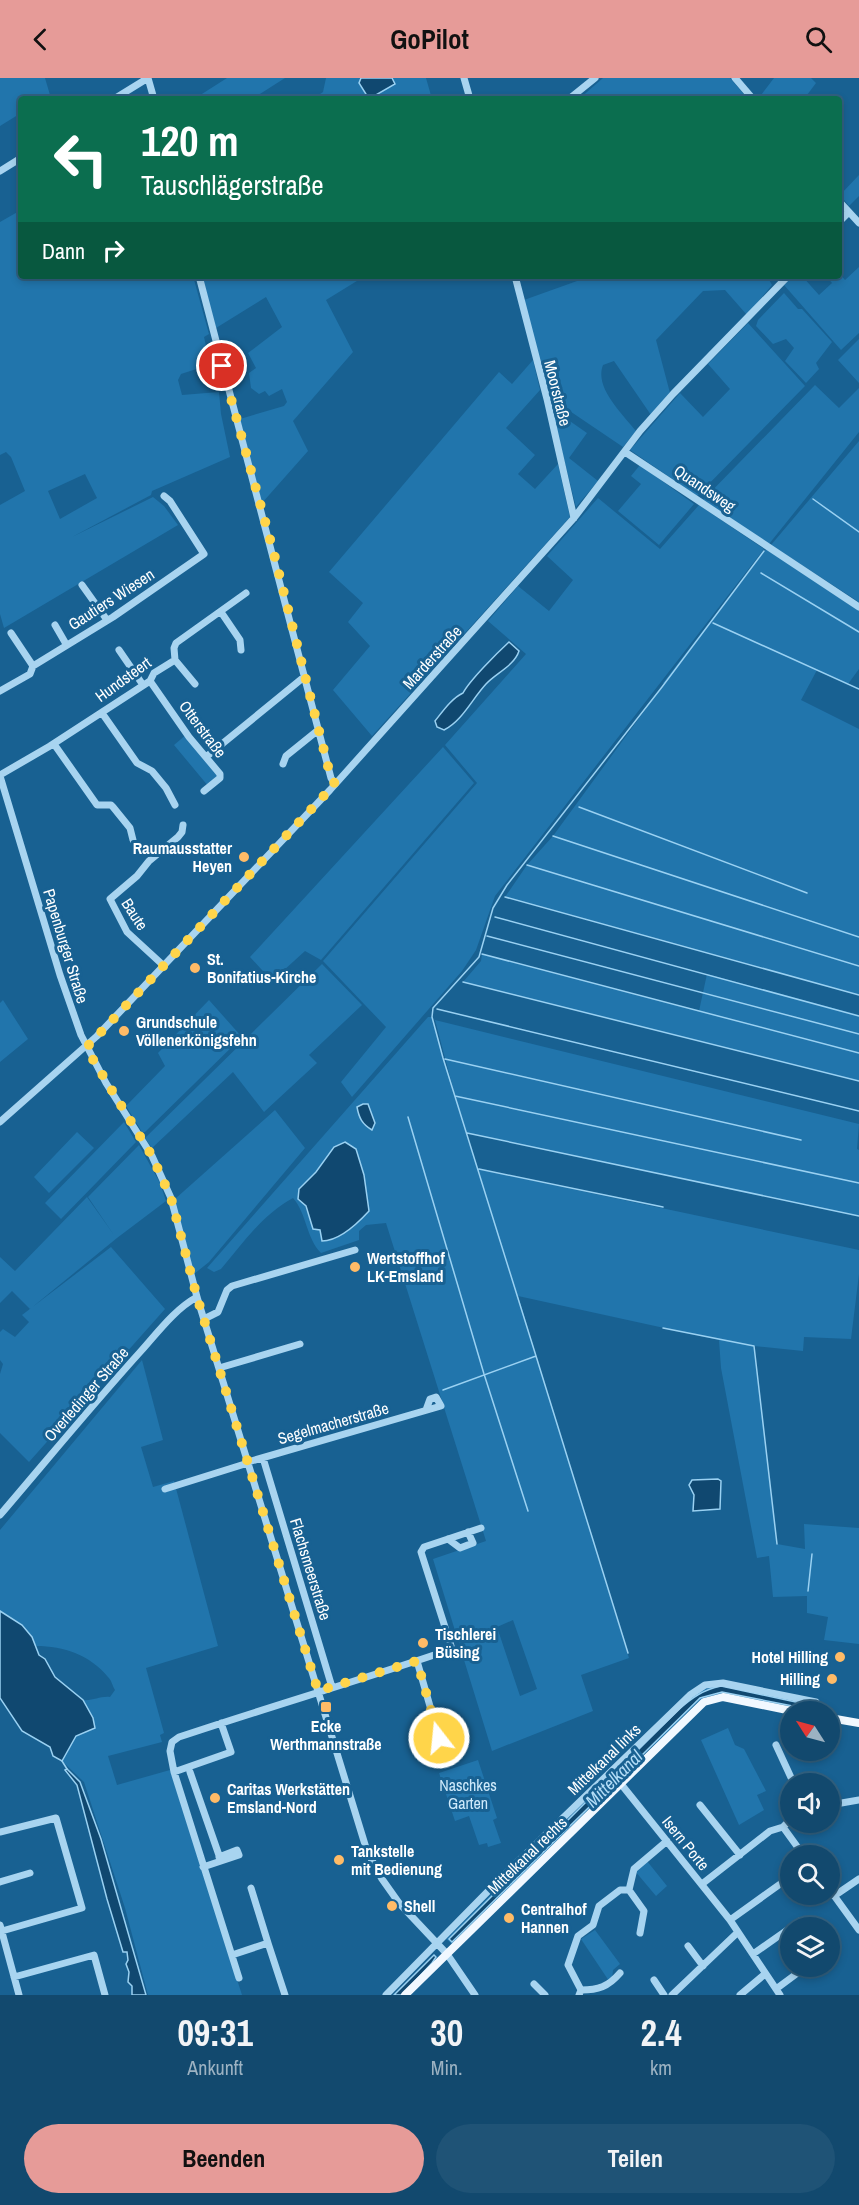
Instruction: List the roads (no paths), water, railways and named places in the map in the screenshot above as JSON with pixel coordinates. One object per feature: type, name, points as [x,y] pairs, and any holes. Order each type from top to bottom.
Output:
[{"type":"main road","name":"Mittelkanal rechts","points":[[405,1995],[442,1948],[621,1784],[694,1710],[712,1698],[723,1697],[780,1709]]},
{"type":"main road","points":[[840,1720],[859,1723]]},
{"type":"street","points":[[119,96],[148,78],[152,96]]},
{"type":"street","points":[[464,78],[469,96]]},
{"type":"street","points":[[573,96],[595,78]]},
{"type":"street","points":[[735,78],[750,96]]},
{"type":"street","points":[[0,171],[18,160]]},
{"type":"street","points":[[842,204],[859,224]]},
{"type":"street","points":[[842,219],[849,212]]},
{"type":"street","points":[[200,279],[273,550],[317,731],[331,778],[335,784]]},
{"type":"street","name":"Moorstraße","points":[[515,279],[547,399],[574,518]]},
{"type":"street","name":"Marderstraße","points":[[0,1122],[86,1048],[335,784],[574,518],[640,431],[785,279]]},
{"type":"street","name":"Quandsweg","points":[[625,452],[859,607]]},
{"type":"street","name":"Gautiers Wiesen","points":[[0,691],[30,674],[33,666],[107,620],[204,554],[170,501],[164,496]]},
{"type":"street","points":[[82,585],[107,620]]},
{"type":"street","name":"Hundsteert","points":[[0,776],[54,744],[146,683],[154,673],[175,660],[176,643],[246,593]]},
{"type":"street","points":[[221,612],[240,640],[241,650]]},
{"type":"street","points":[[55,625],[66,644]]},
{"type":"street","points":[[11,633],[33,666]]},
{"type":"street","name":"Otterstraße","points":[[119,650],[220,776],[204,791]]},
{"type":"street","points":[[175,660],[195,684]]},
{"type":"street","points":[[206,757],[304,677]]},
{"type":"street","points":[[102,713],[137,763],[152,771],[166,788],[175,805]]},
{"type":"street","points":[[282,764],[286,756],[317,731]]},
{"type":"street","points":[[54,744],[97,805],[111,805],[130,828],[133,840]]},
{"type":"street","name":"Papenburger Straße","points":[[0,776],[60,975],[86,1048],[162,1177],[171,1198],[193,1281]]},
{"type":"street","name":"Baute","points":[[164,966],[127,932],[110,899],[138,875],[149,861],[178,837],[183,825]]},
{"type":"street","points":[[204,1319],[218,1312],[227,1290],[232,1286],[355,1250]]},
{"type":"street","name":"Flachsmeerstraße","points":[[193,1281],[367,1851],[382,1879],[399,1903],[442,1948],[475,1995]]},
{"type":"street","name":"Overledinger Straße","points":[[0,1515],[139,1353],[171,1318],[197,1297]]},
{"type":"street","points":[[219,1368],[300,1344]]},
{"type":"street","name":"Segelmacherstraße","points":[[165,1489],[426,1410]]},
{"type":"street","name":"Flachsmeerstraße","points":[[263,1458],[332,1687]]},
{"type":"street","points":[[239,1978],[174,1772],[170,1751],[172,1742],[179,1737],[221,1723],[452,1649],[421,1552],[424,1547],[481,1528]]},
{"type":"street","points":[[448,1539],[460,1548],[473,1543],[468,1532]]},
{"type":"street","points":[[417,1661],[444,1755]]},
{"type":"street","name":"Mittelkanal links","points":[[386,1995],[442,1948],[504,1875],[690,1695],[705,1685],[723,1683],[812,1701]]},
{"type":"street","points":[[174,1772],[231,1752],[221,1723]]},
{"type":"street","points":[[778,1749],[789,1773]]},
{"type":"street","points":[[190,1772],[220,1859],[203,1867]]},
{"type":"street","name":"Isern Porte","points":[[621,1784],[730,1920],[778,1992],[795,1977]]},
{"type":"street","points":[[840,1803],[859,1800]]},
{"type":"street","points":[[700,1805],[740,1855]]},
{"type":"street","points":[[0,1832],[56,1818],[82,1908],[1,1928],[19,1995]]},
{"type":"street","points":[[702,1884],[770,1832],[780,1828]]},
{"type":"street","points":[[629,1890],[634,1869],[668,1841]]},
{"type":"street","points":[[0,1882],[30,1873]]},
{"type":"street","points":[[840,1889],[859,1879]]},
{"type":"street","points":[[730,1920],[780,1884]]},
{"type":"street","points":[[251,1888],[285,1995]]},
{"type":"street","points":[[620,1973],[599,1990],[580,1993],[568,1965],[578,1936],[590,1929],[599,1906],[620,1890],[629,1890]]},
{"type":"street","points":[[629,1890],[645,1911],[640,1933]]},
{"type":"street","points":[[840,1904],[859,1930]]},
{"type":"street","points":[[672,1995],[737,1933]]},
{"type":"street","points":[[753,1954],[780,1936]]},
{"type":"street","points":[[232,1955],[268,1943]]},
{"type":"street","points":[[688,1946],[703,1966]]},
{"type":"street","points":[[14,1977],[94,1955],[105,1995]]},
{"type":"street","points":[[0,1959],[9,1957]]},
{"type":"street","points":[[740,1995],[765,1974]]},
{"type":"street","points":[[654,1980],[664,1995]]},
{"type":"street","points":[[534,1984],[544,1995]]},
{"type":"water","points":[[361,78],[392,78],[395,84],[374,96],[367,96],[359,83]]},
{"type":"water","points":[[509,642],[519,651],[513,661],[486,684],[457,721],[444,730],[437,727],[435,721],[444,709],[463,693],[477,674]]},
{"type":"water","points":[[368,1104],[375,1123],[372,1130],[363,1123],[359,1114],[357,1107]]},
{"type":"water","points":[[345,1142],[356,1149],[364,1175],[369,1211],[342,1235],[322,1241],[320,1230],[313,1229],[306,1206],[298,1199],[299,1189],[316,1172],[334,1147]]},
{"type":"water","points":[[718,1479],[721,1481],[720,1509],[693,1511],[694,1495],[689,1485],[692,1480]]},
{"type":"water","points":[[0,1611],[22,1625],[32,1637],[39,1655],[45,1659],[55,1677],[83,1700],[93,1718],[95,1728],[76,1736],[62,1761],[53,1756],[50,1747],[22,1731],[0,1698]]},
{"type":"water","name":"Mittelkanal","points":[[721,1686],[791,1701],[780,1701],[780,1703],[722,1692],[700,1698],[452,1942],[449,1939],[679,1709],[698,1694]]},
{"type":"water","points":[[67,1769],[80,1782],[101,1839],[146,1995],[132,1995],[132,1986],[128,1982],[127,1952],[123,1952],[107,1899],[77,1785],[65,1770]]},
{"type":"water","points":[[434,1955],[436,1957],[432,1963],[402,1995],[394,1995]]},
{"type":"waterway","points":[[813,499],[859,532]]},
{"type":"waterway","points":[[536,1356],[443,1058],[432,1017],[433,1008],[479,957],[493,908],[507,885],[662,687],[764,551]]},
{"type":"waterway","points":[[761,573],[859,632]]},
{"type":"waterway","points":[[713,623],[859,689]]},
{"type":"waterway","points":[[579,807],[807,893]]},
{"type":"waterway","points":[[553,836],[859,937]]},
{"type":"waterway","points":[[527,865],[859,966]]},
{"type":"waterway","points":[[505,897],[859,995]]},
{"type":"waterway","points":[[495,917],[859,1016]]},
{"type":"waterway","points":[[487,936],[859,1034]]},
{"type":"waterway","points":[[482,954],[859,1053]]},
{"type":"waterway","points":[[463,982],[859,1081]]},
{"type":"waterway","points":[[437,1009],[859,1111]]},
{"type":"waterway","points":[[445,1059],[801,1140]]},
{"type":"waterway","points":[[455,1096],[859,1183]]},
{"type":"waterway","points":[[408,1117],[484,1374],[528,1511]]},
{"type":"waterway","points":[[467,1133],[859,1216]]},
{"type":"waterway","points":[[479,1169],[663,1207]]},
{"type":"waterway","points":[[663,1328],[754,1346],[777,1544]]},
{"type":"waterway","points":[[443,1390],[536,1356],[628,1653]]},
{"type":"waterway","points":[[808,1591],[812,1554]]},
{"type":"waterway","points":[[62,1761],[67,1769]]},
{"type":"place","name":"Raumausstatter Heyen","points":[[244,857]]},
{"type":"place","name":"St. Bonifatius-Kirche","points":[[195,968]]},
{"type":"place","name":"Grundschule Völlenerkönigsfehn","points":[[124,1031]]},
{"type":"place","name":"Wertstoffhof LK-Emsland","points":[[355,1267]]},
{"type":"place","name":"Tischlerei Büsing","points":[[423,1643]]},
{"type":"place","name":"Hotel Hilling","points":[[840,1657]]},
{"type":"place","name":"Hilling","points":[[832,1679]]},
{"type":"place","name":"Ecke Werthmannstraße","points":[[326,1707]]},
{"type":"place","name":"Caritas Werkstätten Emsland-Nord","points":[[215,1798]]},
{"type":"place","name":"Tankstelle mit Bedienung","points":[[339,1860]]},
{"type":"place","name":"Shell","points":[[392,1906]]},
{"type":"place","name":"Centralhof Hannen","points":[[509,1918]]},
{"type":"park label","name":"Naschkes Garten","points":[[468,1794]]}]
